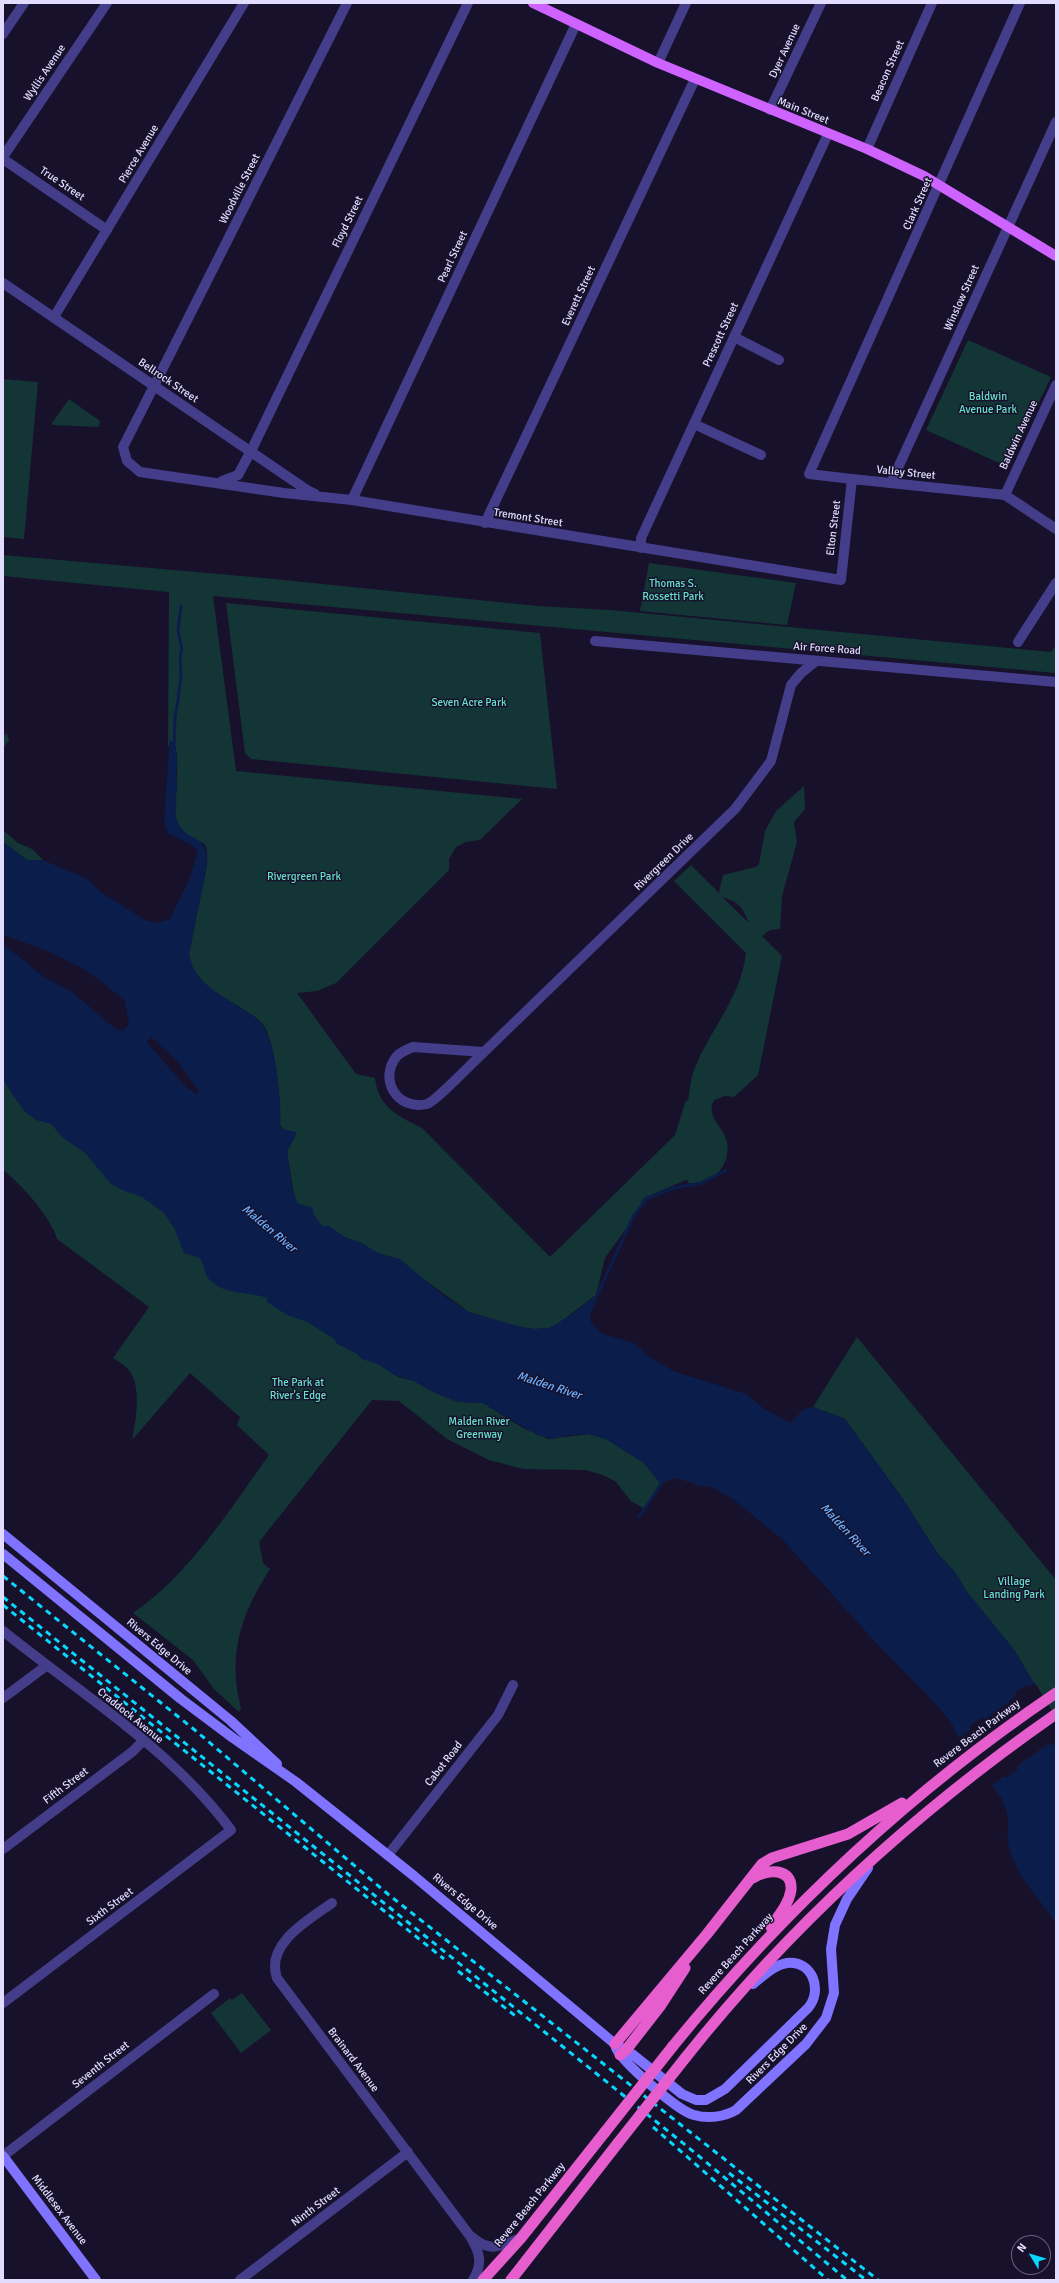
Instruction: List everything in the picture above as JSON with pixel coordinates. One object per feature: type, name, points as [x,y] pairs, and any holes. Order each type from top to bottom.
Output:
[{"type":"highway","name":"Revere Beach Parkway","points":[[483,2280],[521,2238],[673,2046],[750,1957],[797,1908],[853,1853],[944,1775],[1056,1692]]},
{"type":"highway","points":[[511,2280],[686,2057],[720,2016],[810,1918],[900,1834],[954,1789],[1056,1714]]},
{"type":"highway","points":[[615,2044],[707,1934],[756,1871],[767,1861],[848,1834],[878,1818],[944,1775]]},
{"type":"highway","points":[[744,1887],[757,1875],[771,1871],[786,1876],[791,1886],[789,1897],[782,1910],[750,1957]]},
{"type":"highway","points":[[623,2052],[662,2005],[707,1934]]},
{"type":"main road","name":"Main Street","points":[[533,3],[658,63],[867,149],[940,184],[1056,256]]},
{"type":"main road","name":"Rivers Edge Drive","points":[[3,1534],[236,1726],[296,1782]]},
{"type":"main road","name":"Rivers Edge Drive","points":[[3,1554],[212,1723],[296,1782],[388,1855],[623,2052],[685,2096],[696,2100],[710,2099],[726,2089],[808,2008],[814,1997],[815,1981],[810,1972],[800,1965],[788,1963],[778,1966],[753,1984],[720,2016]]},
{"type":"main road","name":"Rivers Edge Drive","points":[[623,2052],[631,2067],[690,2113],[704,2116],[721,2115],[732,2112],[744,2104],[806,2044],[824,2023],[829,2013],[834,1993],[832,1943],[838,1915],[862,1876],[900,1834]]},
{"type":"main road","name":"Middlesex Avenue","points":[[3,2156],[96,2280]]},
{"type":"street","points":[[3,34],[24,3]]},
{"type":"street","name":"Wyllis Avenue","points":[[3,158],[107,3]]},
{"type":"street","name":"Pierce Avenue","points":[[54,317],[244,3]]},
{"type":"street","name":"Woodville Street","points":[[154,386],[347,3]]},
{"type":"street","name":"Floyd Street","points":[[251,451],[468,3]]},
{"type":"street","points":[[658,63],[686,3]]},
{"type":"street","name":"Dyer Avenue","points":[[770,110],[821,3]]},
{"type":"street","name":"Beacon Street","points":[[867,149],[932,3]]},
{"type":"street","name":"Clark Street","points":[[835,413],[940,184],[1020,3]]},
{"type":"street","name":"Pearl Street","points":[[352,500],[576,24]]},
{"type":"street","name":"Everett Street","points":[[485,523],[695,78]]},
{"type":"street","name":"Winslow Street","points":[[891,483],[1056,122]]},
{"type":"street","name":"Prescott Street","points":[[641,548],[641,538],[828,134]]},
{"type":"street","name":"True Street","points":[[3,158],[107,230]]},
{"type":"street","name":"Bellrock Street","points":[[3,283],[307,490],[321,496]]},
{"type":"street","points":[[734,338],[779,360]]},
{"type":"street","name":"Baldwin Avenue","points":[[1005,495],[1056,385]]},
{"type":"street","name":"Tremont Street","points":[[154,386],[126,438],[123,447],[124,456],[132,467],[140,472],[352,500],[485,523],[841,580]]},
{"type":"street","name":"Valley Street","points":[[835,413],[809,474],[1005,495],[1056,529]]},
{"type":"street","points":[[694,424],[761,455]]},
{"type":"street","name":"Tremont Street","points":[[212,481],[227,480],[238,475],[251,451]]},
{"type":"street","name":"Elton Street","points":[[841,580],[852,479]]},
{"type":"street","points":[[1018,642],[1056,583]]},
{"type":"street","name":"Air Force Road","points":[[595,641],[1056,682]]},
{"type":"street","name":"Rivergreen Drive","points":[[484,1052],[413,1047],[398,1054],[389,1070],[390,1087],[406,1103],[428,1104],[484,1052],[735,809],[771,761],[791,685],[801,672],[816,661]]},
{"type":"street","name":"Craddock Avenue","points":[[3,1631],[143,1741],[202,1793],[232,1830]]},
{"type":"street","points":[[3,1698],[46,1666]]},
{"type":"street","name":"Cabot Road","points":[[388,1855],[498,1715],[513,1685]]},
{"type":"street","name":"Fifth Street","points":[[3,1849],[132,1752],[143,1741]]},
{"type":"street","name":"Sixth Street","points":[[3,2003],[232,1830]]},
{"type":"street","name":"Brainard Avenue","points":[[332,1903],[285,1940],[277,1958],[276,1975],[282,1986],[479,2246]]},
{"type":"street","name":"Seventh Street","points":[[3,2156],[214,1994]]},
{"type":"street","name":"Ninth Street","points":[[240,2280],[408,2152]]},
{"type":"street","points":[[473,2280],[480,2265],[479,2246],[491,2248],[499,2247],[521,2238]]},
{"type":"green space","name":"Baldwin Avenue Park","points":[[968,340],[1051,377],[1008,467],[926,430]]},
{"type":"green space","points":[[3,379],[38,382],[24,539],[3,537]]},
{"type":"green space","points":[[69,399],[100,421],[99,427],[53,425],[52,423]]},
{"type":"green space","name":"Rivergreen Park","points":[[3,555],[264,578],[537,606],[610,610],[1051,652],[1056,645],[1056,673],[213,596],[236,771],[522,799],[480,840],[466,842],[456,847],[449,859],[449,870],[336,983],[317,991],[297,993],[356,1074],[375,1078],[380,1096],[385,1103],[397,1115],[422,1128],[550,1257],[675,1135],[686,1100],[688,1101],[694,1069],[726,1010],[743,969],[746,953],[674,881],[691,865],[720,894],[719,892],[723,875],[756,867],[759,864],[765,831],[776,811],[804,786],[805,809],[794,822],[797,842],[782,896],[780,929],[770,930],[762,936],[782,956],[758,1075],[734,1097],[725,1096],[714,1100],[712,1106],[713,1117],[727,1142],[726,1159],[723,1167],[712,1178],[704,1182],[687,1183],[689,1181],[686,1180],[644,1198],[628,1226],[605,1258],[596,1295],[559,1323],[549,1328],[535,1329],[520,1327],[469,1312],[407,1267],[352,1244],[342,1235],[322,1228],[296,1209],[287,1151],[296,1135],[283,1129],[280,1124],[280,1102],[277,1072],[271,1042],[267,1031],[262,1023],[252,1015],[218,994],[199,978],[193,967],[189,954],[207,865],[207,854],[206,847],[203,843],[184,832],[177,821],[175,813],[177,752],[175,745],[171,741],[168,748],[169,592],[3,576]],"holes":[[[722,897],[742,908],[749,923]]]},
{"type":"green space","name":"Thomas S. Rossetti Park","points":[[649,563],[796,583],[787,625],[640,611]]},
{"type":"green space","name":"Seven Acre Park","points":[[226,603],[540,633],[557,789],[251,759],[245,753]]},
{"type":"green space","points":[[7,733],[9,740],[3,749],[3,736]]},
{"type":"green space","points":[[3,830],[18,843],[32,849],[43,860],[27,860],[3,842]]},
{"type":"green space","name":"The Park at River's Edge","points":[[3,1075],[53,1121],[166,1211],[203,1256],[308,1318],[398,1377],[414,1381],[433,1392],[458,1402],[483,1403],[523,1428],[548,1439],[589,1434],[606,1439],[644,1463],[660,1483],[645,1509],[631,1501],[615,1481],[603,1475],[585,1470],[523,1469],[489,1460],[447,1439],[399,1401],[372,1400],[259,1542],[263,1563],[270,1569],[251,1602],[239,1636],[236,1653],[236,1670],[237,1689],[241,1708],[239,1712],[214,1689],[193,1660],[133,1613],[153,1598],[190,1561],[224,1519],[269,1455],[237,1425],[240,1417],[190,1373],[132,1440],[137,1402],[135,1382],[126,1367],[113,1358],[149,1307],[57,1239],[54,1230],[42,1211],[18,1184],[3,1170]]},
{"type":"green space","name":"Village Landing Park","points":[[857,1337],[1056,1580],[1056,1721],[1015,1651],[967,1592],[955,1572],[938,1554],[903,1499],[845,1419],[813,1407]]},
{"type":"green space","points":[[242,1993],[271,2030],[241,2053],[211,2013],[230,1998],[232,2000]]},
{"type":"water","name":"Malden River","points":[[170,740],[175,745],[177,758],[174,799],[176,818],[180,827],[185,832],[204,846],[206,854],[207,865],[189,953],[193,966],[199,977],[208,986],[252,1015],[261,1023],[266,1031],[274,1056],[279,1087],[280,1124],[283,1129],[296,1132],[296,1135],[287,1151],[291,1182],[297,1203],[313,1208],[313,1213],[322,1226],[329,1226],[345,1237],[362,1243],[378,1253],[400,1259],[444,1296],[469,1312],[520,1327],[535,1329],[549,1328],[570,1316],[599,1293],[590,1316],[591,1323],[603,1334],[634,1343],[648,1356],[673,1371],[746,1394],[763,1408],[790,1423],[804,1409],[813,1407],[845,1419],[903,1499],[938,1554],[955,1572],[967,1592],[1015,1651],[1056,1721],[1056,1923],[1029,1887],[1012,1858],[1008,1840],[1008,1818],[1002,1799],[959,1738],[951,1722],[933,1701],[879,1646],[783,1540],[733,1499],[711,1487],[700,1486],[677,1478],[660,1483],[644,1463],[606,1439],[589,1434],[570,1435],[553,1439],[537,1435],[483,1403],[458,1402],[433,1392],[414,1381],[392,1374],[380,1365],[362,1359],[357,1354],[337,1344],[334,1339],[307,1322],[287,1315],[267,1302],[267,1298],[221,1288],[208,1278],[200,1258],[184,1253],[175,1230],[164,1213],[142,1197],[122,1190],[110,1183],[85,1153],[62,1137],[51,1124],[36,1120],[25,1112],[3,1079],[3,944],[44,977],[72,992],[117,1030],[123,1031],[129,1024],[125,1001],[103,983],[80,967],[48,951],[3,935],[3,842],[27,860],[43,860],[85,878],[104,894],[145,920],[156,923],[170,919],[189,880],[198,852],[192,845],[168,833],[164,820]],"holes":[[[151,1037],[178,1062],[199,1091],[197,1094],[186,1087],[147,1042]]]},
{"type":"pier","points":[[1035,1683],[1056,1717],[1056,1742],[1051,1746],[1049,1743],[1017,1766],[1018,1769],[1012,1774],[1006,1778],[1004,1776],[991,1786],[958,1739],[971,1729],[970,1726],[976,1721],[983,1717],[984,1720],[1016,1696],[1015,1693],[1027,1684],[1029,1687]]},
{"type":"waterway","points":[[174,747],[175,717],[181,675],[180,657],[182,649],[178,631],[181,606]]},
{"type":"waterway","points":[[175,795],[176,782]]},
{"type":"waterway","points":[[174,813],[175,800]]},
{"type":"waterway","points":[[597,1295],[633,1217],[646,1199],[674,1188],[701,1183],[726,1170]]},
{"type":"waterway","points":[[639,1517],[663,1481]]},
{"type":"railway","points":[[3,1576],[196,1731],[389,1895],[878,2280]]},
{"type":"railway","points":[[3,1597],[694,2152],[847,2280]]},
{"type":"railway","points":[[3,1605],[444,1959]]},
{"type":"railway","points":[[458,1971],[518,2018]]},
{"type":"railway","points":[[653,2127],[828,2280]]},
{"type":"railway","points":[[729,2173],[866,2280]]},
{"type":"park label","name":"Malden River Greenway","points":[[479,1428]]}]
